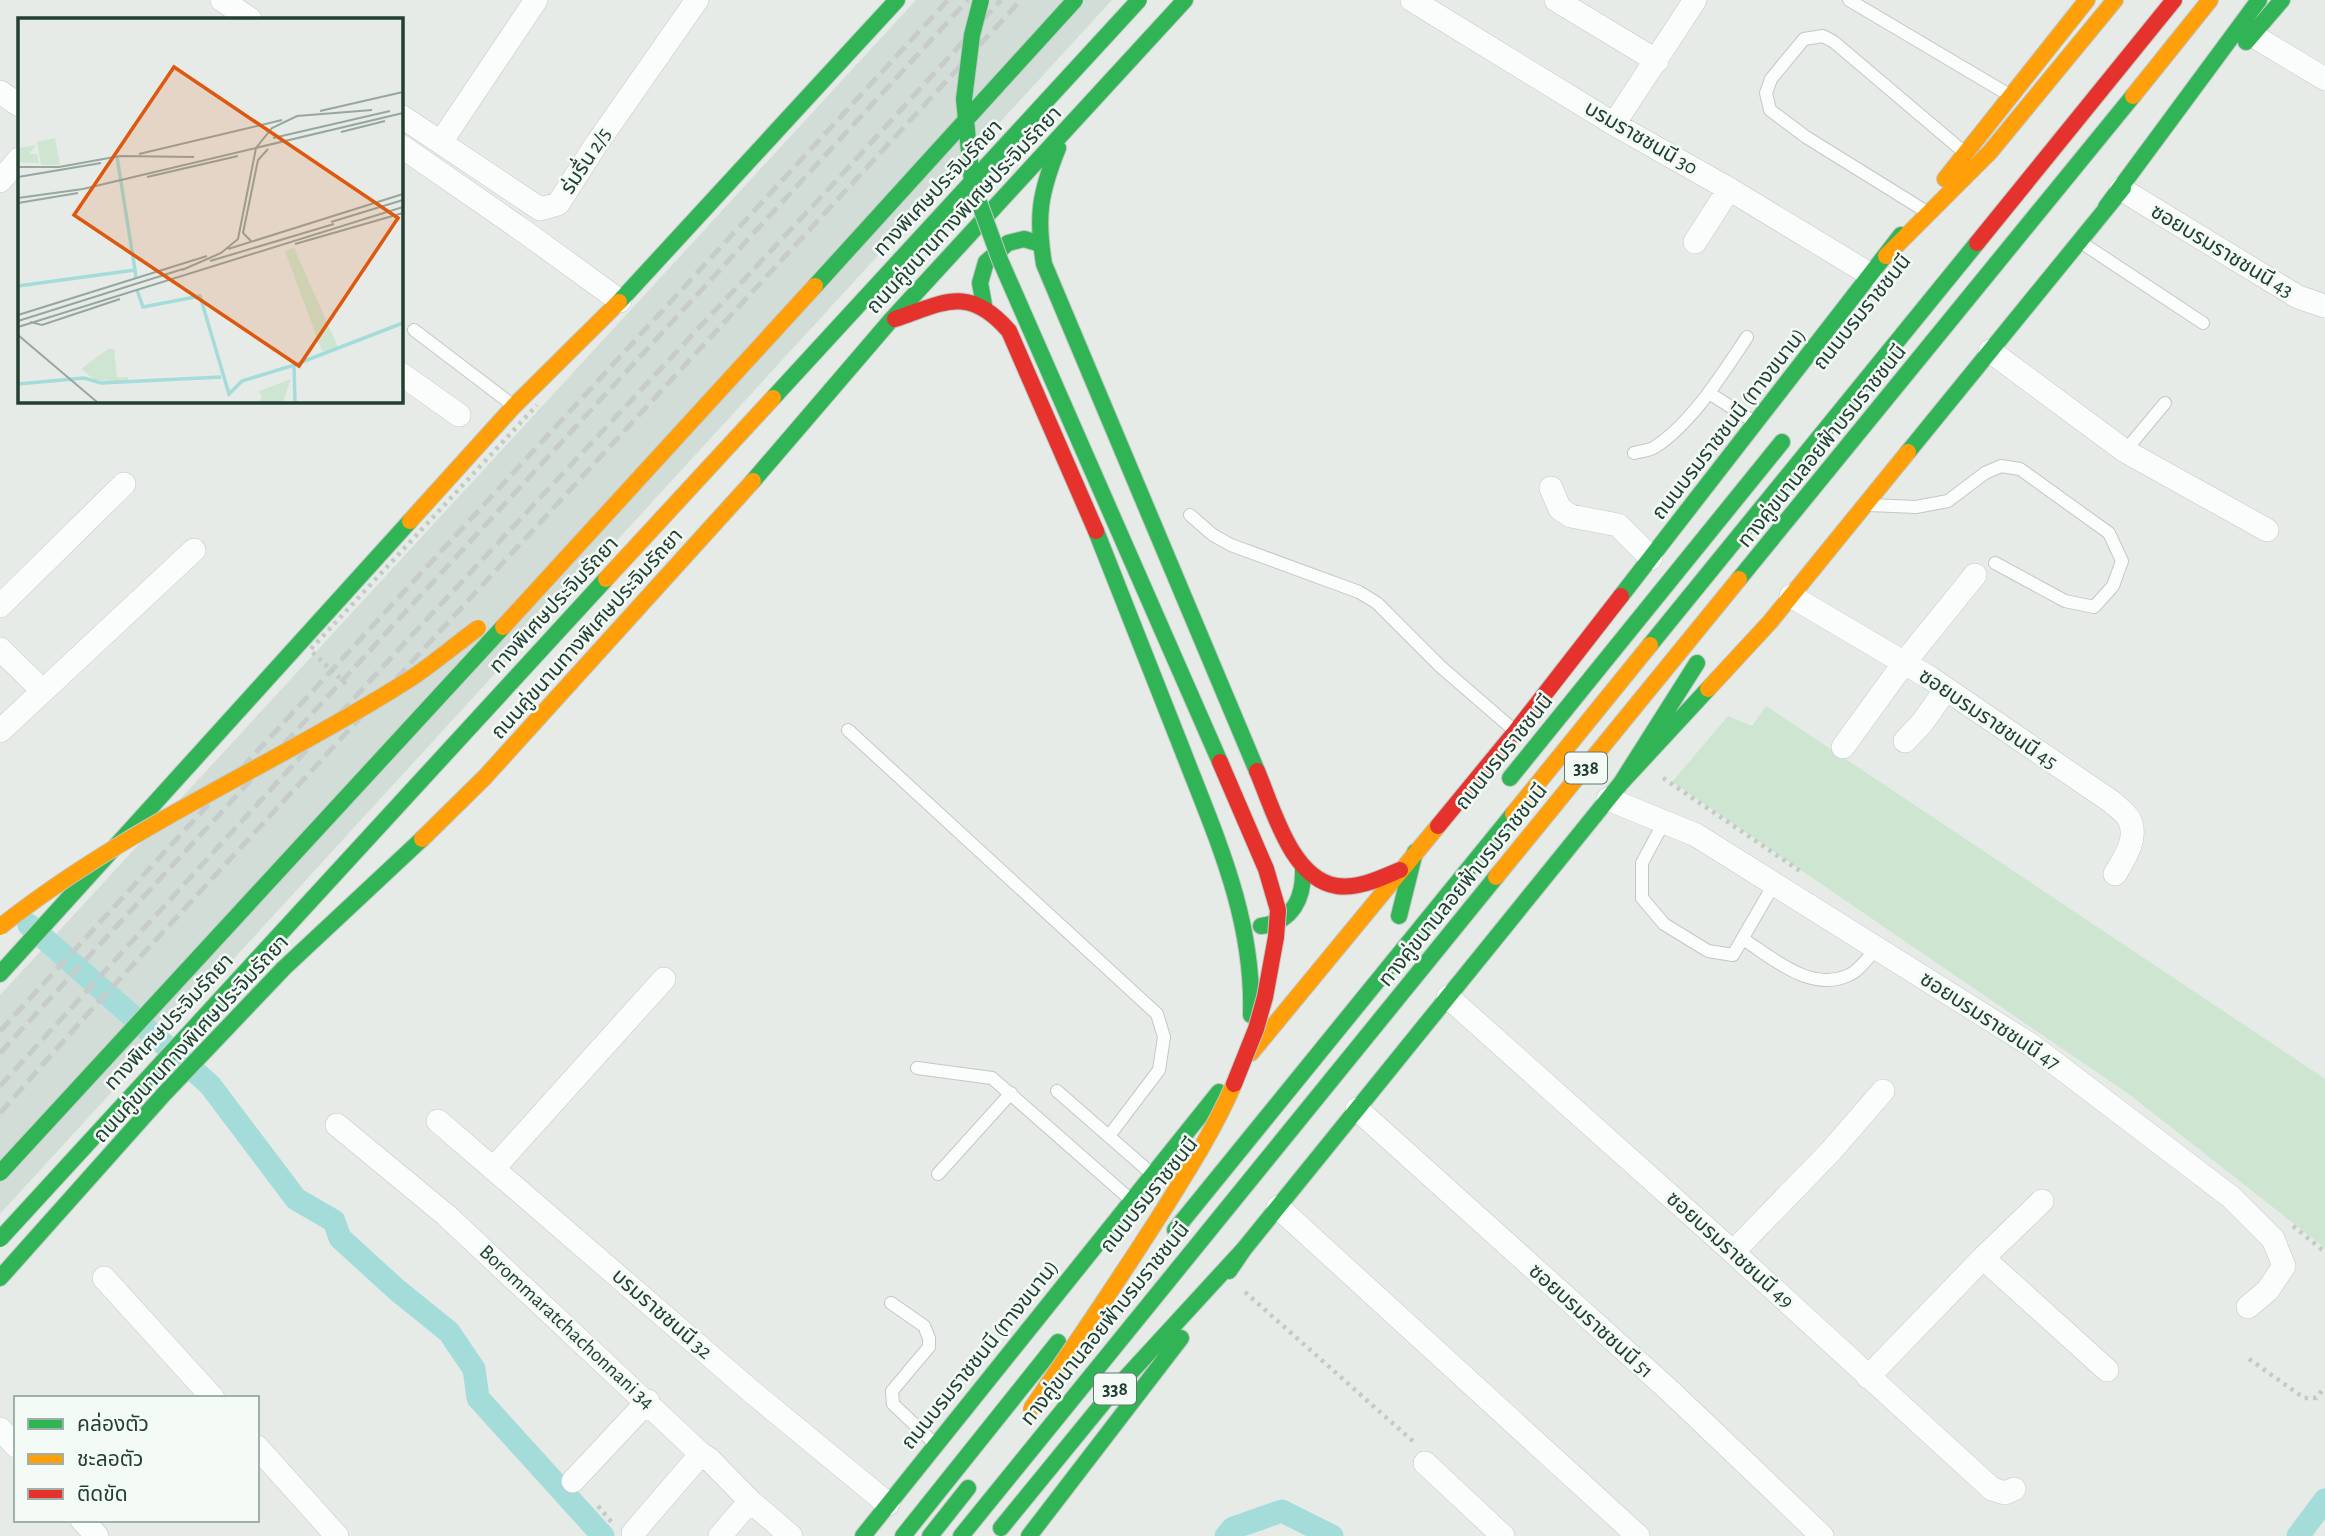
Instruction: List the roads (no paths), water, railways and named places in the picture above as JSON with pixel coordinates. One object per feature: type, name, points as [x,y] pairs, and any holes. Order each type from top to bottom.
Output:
[{"type":"main road","points":[[0,974],[514,406],[620,301],[897,0]]},
{"type":"main road","name":"ทางคู่ขนานลอยฟ้าบรมราชชนนี","points":[[981,0],[972,35],[964,99],[972,183],[1000,260],[1250,830],[1274,894],[1278,922],[1267,997],[1259,1025],[1228,1101],[1193,1164],[1133,1259],[1027,1414],[1146,1266]]},
{"type":"main road","name":"ทางพิเศษประจิมรัถยา","points":[[0,1173],[575,549],[1075,0]]},
{"type":"main road","name":"ทางพิเศษประจิมรัถยา","points":[[0,1239],[1139,0]]},
{"type":"main road","name":"ถนนคู่ขนานทางพิเศษประจิมรัถยา","points":[[0,1278],[229,1025],[331,922],[433,829],[485,777],[737,500],[891,320],[1185,0]]},
{"type":"main road","name":"ถนนบรมราชชนนี (ทางขนาน)","points":[[1400,870],[1516,731],[2087,0]]},
{"type":"main road","points":[[1886,256],[1990,152],[2115,0]]},
{"type":"main road","name":"ทางคู่ขนานลอยฟ้าบรมราชชนนี","points":[[1163,1245],[2174,0]]},
{"type":"main road","name":"ทางคู่ขนานลอยฟ้าบรมราชชนนี","points":[[961,1536],[2210,0]]},
{"type":"main road","points":[[1724,622],[1738,599],[2225,0]]},
{"type":"main road","points":[[2114,198],[2259,0]]},
{"type":"main road","name":"338","points":[[994,1536],[1108,1397],[1244,1249],[1614,791],[1791,596],[2114,198],[2282,0]]},
{"type":"main road","points":[[1065,131],[1044,181],[1038,203],[1038,230],[1044,264],[1290,849],[1303,869],[1325,883],[1345,888],[1368,884],[1400,870]]},
{"type":"main road","points":[[984,305],[980,283],[986,262],[1008,243],[1024,240],[1041,244]]},
{"type":"main road","points":[[891,320],[950,301],[969,300],[984,305],[998,316],[1009,331],[1086,505],[1230,872],[1244,919],[1252,995],[1248,1056]]},
{"type":"main road","name":"ถนนบรมราชชนนี","points":[[1500,790],[1794,429]]},
{"type":"main road","points":[[0,927],[40,895],[92,860],[411,678],[469,636],[575,549]]},
{"type":"main road","name":"338","points":[[1614,791],[1709,645]]},
{"type":"main road","points":[[1415,852],[1395,922],[1424,885]]},
{"type":"main road","points":[[1244,919],[1256,926],[1274,926],[1294,912],[1303,890],[1303,869]]},
{"type":"main road","name":"ถนนบรมราชชนนี","points":[[1131,1200],[1400,870]]},
{"type":"main road","name":"ถนนบรมราชชนนี","points":[[903,1536],[1234,1123]]},
{"type":"main road","name":"ถนนบรมราชชนนี (ทางขนาน)","points":[[863,1536],[1131,1200]]},
{"type":"main road","name":"338","points":[[1029,1536],[1139,1395],[1244,1249]]},
{"type":"main road","points":[[930,1536],[981,1472]]},
{"type":"street","points":[[222,0],[249,11]]},
{"type":"street","points":[[441,142],[536,0]]},
{"type":"street","name":"ร่มรื่น 2/5","points":[[402,117],[540,209],[558,204],[697,0]]},
{"type":"street","name":"บรมราชชนนี 30","points":[[1412,0],[1614,124],[1729,189],[1871,275]]},
{"type":"street","points":[[1556,0],[1657,61]]},
{"type":"street","points":[[1614,124],[1695,0]]},
{"type":"street","points":[[2252,35],[2325,79]]},
{"type":"street","points":[[0,92],[18,104]]},
{"type":"street","points":[[402,147],[620,301]]},
{"type":"street","points":[[0,181],[18,160]]},
{"type":"street","points":[[1695,242],[1729,189]]},
{"type":"street","name":"ซอยบรมราชชนนี 43","points":[[2114,198],[2298,298],[2325,306]]},
{"type":"street","points":[[1990,351],[2125,451],[2267,530]]},
{"type":"street","points":[[402,374],[459,415]]},
{"type":"street","points":[[0,606],[124,484]]},
{"type":"street","points":[[1551,488],[1560,509],[1572,516],[1618,525],[1651,558]]},
{"type":"street","points":[[0,731],[194,550]]},
{"type":"street","points":[[1843,747],[1904,663],[1975,575]]},
{"type":"street","name":"ซอยบรมราชชนนี 45","points":[[1791,596],[1946,689],[2112,802],[2129,820],[2130,849],[2115,874]]},
{"type":"street","points":[[0,649],[43,691]]},
{"type":"street","points":[[1905,741],[1922,723],[1946,689]]},
{"type":"street","name":"ซอยบรมราชชนนี 47","points":[[1614,791],[1664,821],[1696,835],[2031,1045],[2231,1197],[2273,1239],[2284,1266],[2268,1290],[2248,1307]]},
{"type":"street","points":[[494,1169],[664,979]]},
{"type":"street","name":"ซอยบรมราชชนนี 49","points":[[1448,997],[1992,1489],[2005,1493],[2014,1489]]},
{"type":"street","points":[[1733,1252],[1831,1151],[1883,1091]]},
{"type":"street","name":"ซอยบรมราชชนนี 51","points":[[1357,1109],[1670,1391],[1822,1536]]},
{"type":"street","name":"บรมราชชนนี 32","points":[[438,1121],[752,1392],[888,1504]]},
{"type":"street","name":"Borommaratchachonnani 34","points":[[337,1125],[446,1215],[648,1401],[750,1501],[791,1536]]},
{"type":"street","points":[[1868,1377],[2042,1201]]},
{"type":"street","points":[[1278,1207],[1638,1536]]},
{"type":"street","points":[[1983,1258],[2107,1370]]},
{"type":"street","points":[[104,1279],[211,1396]]},
{"type":"street","points":[[573,1481],[648,1401]]},
{"type":"street","points":[[0,1429],[14,1444]]},
{"type":"street","points":[[259,1449],[337,1536]]},
{"type":"street","points":[[1420,1453],[1503,1536]]},
{"type":"street","points":[[624,1530],[701,1454]]},
{"type":"street","points":[[720,1536],[750,1501]]},
{"type":"street","points":[[84,1522],[97,1536]]},
{"type":"lane","points":[[1849,0],[2011,96]]},
{"type":"lane","points":[[1922,209],[1806,137],[1770,110],[1766,93],[1771,79],[1804,39],[1823,36],[1834,42],[1965,153]]},
{"type":"lane","points":[[2079,241],[2203,323]]},
{"type":"lane","points":[[414,330],[514,406]]},
{"type":"lane","points":[[1634,453],[1653,449],[1670,434],[1709,393],[1747,337]]},
{"type":"lane","points":[[1709,393],[1757,423]]},
{"type":"lane","points":[[2125,451],[2165,403]]},
{"type":"lane","points":[[1866,505],[1916,507],[1948,501],[1993,469],[2001,466],[2020,468],[2109,533],[2122,561],[2113,586],[2094,607],[2065,601],[1995,563]]},
{"type":"lane","points":[[1190,515],[1213,535],[1231,545],[1359,592],[1377,603],[1441,667],[1516,731]]},
{"type":"lane","points":[[848,730],[1157,1014],[1164,1037],[1159,1070],[1109,1136]]},
{"type":"lane","points":[[1664,821],[1642,863],[1642,898],[1664,924],[1708,951],[1733,955],[1774,884]]},
{"type":"lane","points":[[1743,939],[1799,975],[1823,980],[1850,975],[1877,948]]},
{"type":"lane","points":[[918,1068],[992,1078],[1131,1200]]},
{"type":"lane","points":[[1058,1091],[1153,1175]]},
{"type":"lane","points":[[938,1174],[1011,1093]]},
{"type":"lane","points":[[891,1303],[924,1326],[929,1338],[929,1347],[892,1391],[893,1404],[935,1444]]},
{"type":"waterway","points":[[29,925],[210,1085],[296,1199],[334,1221],[340,1238],[397,1290],[449,1332],[474,1369],[478,1398],[603,1536]]},
{"type":"waterway","points":[[2298,1536],[2325,1500]]},
{"type":"waterway","points":[[1226,1536],[1233,1528],[1282,1511],[1332,1536]]},
{"type":"railway","points":[[0,1031],[948,0]]},
{"type":"railway","points":[[0,1053],[968,0]]},
{"type":"railway","points":[[0,1086],[399,649],[836,181],[1001,0]]},
{"type":"railway","points":[[0,1113],[82,1020],[1021,0]]}]
